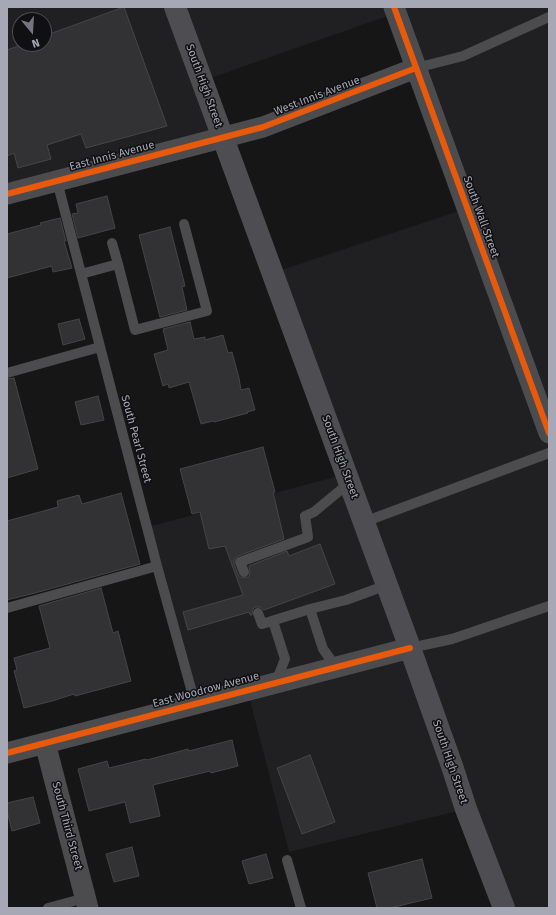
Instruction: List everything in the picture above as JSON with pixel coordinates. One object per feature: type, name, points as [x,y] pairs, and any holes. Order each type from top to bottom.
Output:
[{"type":"main road","name":"South High Street","points":[[175,7],[410,648],[466,809],[504,908]]},
{"type":"street","name":"South Wall Street","points":[[394,7],[549,433]]},
{"type":"street","name":"West Innis Avenue","points":[[222,137],[263,127],[416,68]]},
{"type":"street","name":"East Innis Avenue","points":[[8,192],[222,137]]},
{"type":"street","name":"East Woodrow Avenue","points":[[7,753],[410,648]]},
{"type":"street","name":"South Third Street","points":[[45,743],[87,903]]},
{"type":"lane","points":[[416,68],[463,56],[549,17]]},
{"type":"lane","name":"South Pearl Street","points":[[57,180],[157,566],[196,703]]},
{"type":"lane","points":[[112,243],[134,330],[207,311],[184,224]]},
{"type":"lane","points":[[81,274],[118,264]]},
{"type":"lane","points":[[7,373],[100,347]]},
{"type":"lane","points":[[364,522],[549,453]]},
{"type":"lane","points":[[244,572],[240,562],[308,537],[305,516],[314,512],[349,483]]},
{"type":"lane","points":[[7,608],[157,566]]},
{"type":"lane","points":[[258,613],[262,624],[310,609],[346,600],[387,585]]},
{"type":"lane","points":[[410,648],[452,639],[549,606]]},
{"type":"lane","points":[[310,609],[323,649],[336,667]]},
{"type":"lane","points":[[273,621],[284,659],[276,682]]},
{"type":"lane","points":[[287,860],[301,908]]},
{"type":"lane","points":[[48,908],[87,903]]},
{"type":"shaded area","points":[[7,7],[549,7],[549,908],[503,908],[466,809],[289,852],[249,696],[195,703],[148,527],[342,475],[269,274],[468,208],[399,12],[202,81],[226,144],[7,190]]},
{"type":"building","points":[[124,7],[167,126],[86,148],[81,134],[47,145],[51,159],[18,168],[14,153],[7,156],[7,50],[12,48],[12,52],[52,52],[52,33]]},
{"type":"building","points":[[107,196],[115,228],[78,238],[72,214],[78,213],[76,204]]},
{"type":"building","points":[[60,218],[66,241],[64,241],[72,268],[53,272],[52,266],[7,278],[7,234],[41,225],[40,223]]},
{"type":"building","points":[[170,227],[185,286],[182,287],[187,310],[160,317],[139,235]]},
{"type":"building","points":[[79,319],[85,339],[63,345],[58,324]]},
{"type":"building","points":[[190,322],[194,339],[205,337],[205,340],[223,335],[228,353],[232,352],[241,390],[249,388],[255,410],[214,422],[201,424],[189,382],[169,388],[168,384],[163,386],[154,354],[168,350],[163,329]]},
{"type":"building","points":[[14,378],[38,469],[7,478],[7,379]]},
{"type":"building","points":[[98,396],[104,420],[81,425],[75,402]]},
{"type":"building","points":[[263,447],[275,492],[273,492],[284,539],[235,558],[234,564],[238,574],[240,577],[246,578],[250,573],[249,566],[287,551],[289,556],[320,544],[335,584],[264,610],[260,607],[255,607],[252,615],[250,615],[249,612],[188,630],[183,612],[243,595],[225,546],[209,549],[200,512],[192,514],[180,469]]},
{"type":"building","points":[[121,493],[140,564],[7,600],[7,521],[58,507],[57,501],[79,495],[82,504]]},
{"type":"building","points":[[101,588],[113,633],[118,631],[131,681],[75,696],[74,694],[24,708],[14,671],[17,670],[14,658],[50,648],[39,606]]},
{"type":"building","points":[[232,740],[238,766],[211,773],[210,771],[153,785],[160,816],[130,823],[125,802],[89,811],[78,769],[107,761],[109,768]]},
{"type":"building","points":[[310,755],[335,822],[302,834],[277,768]]},
{"type":"building","points":[[33,797],[40,823],[12,831],[7,811],[7,803]]},
{"type":"building","points":[[132,847],[139,876],[114,882],[106,854]]},
{"type":"building","points":[[266,854],[273,878],[249,884],[242,861]]},
{"type":"building","points":[[422,859],[432,898],[390,908],[377,908],[368,873]]},
{"type":"cycle path","points":[[394,7],[549,433]]},
{"type":"cycle path","points":[[7,194],[263,127],[416,68]]},
{"type":"cycle path","points":[[7,753],[410,648]]}]
